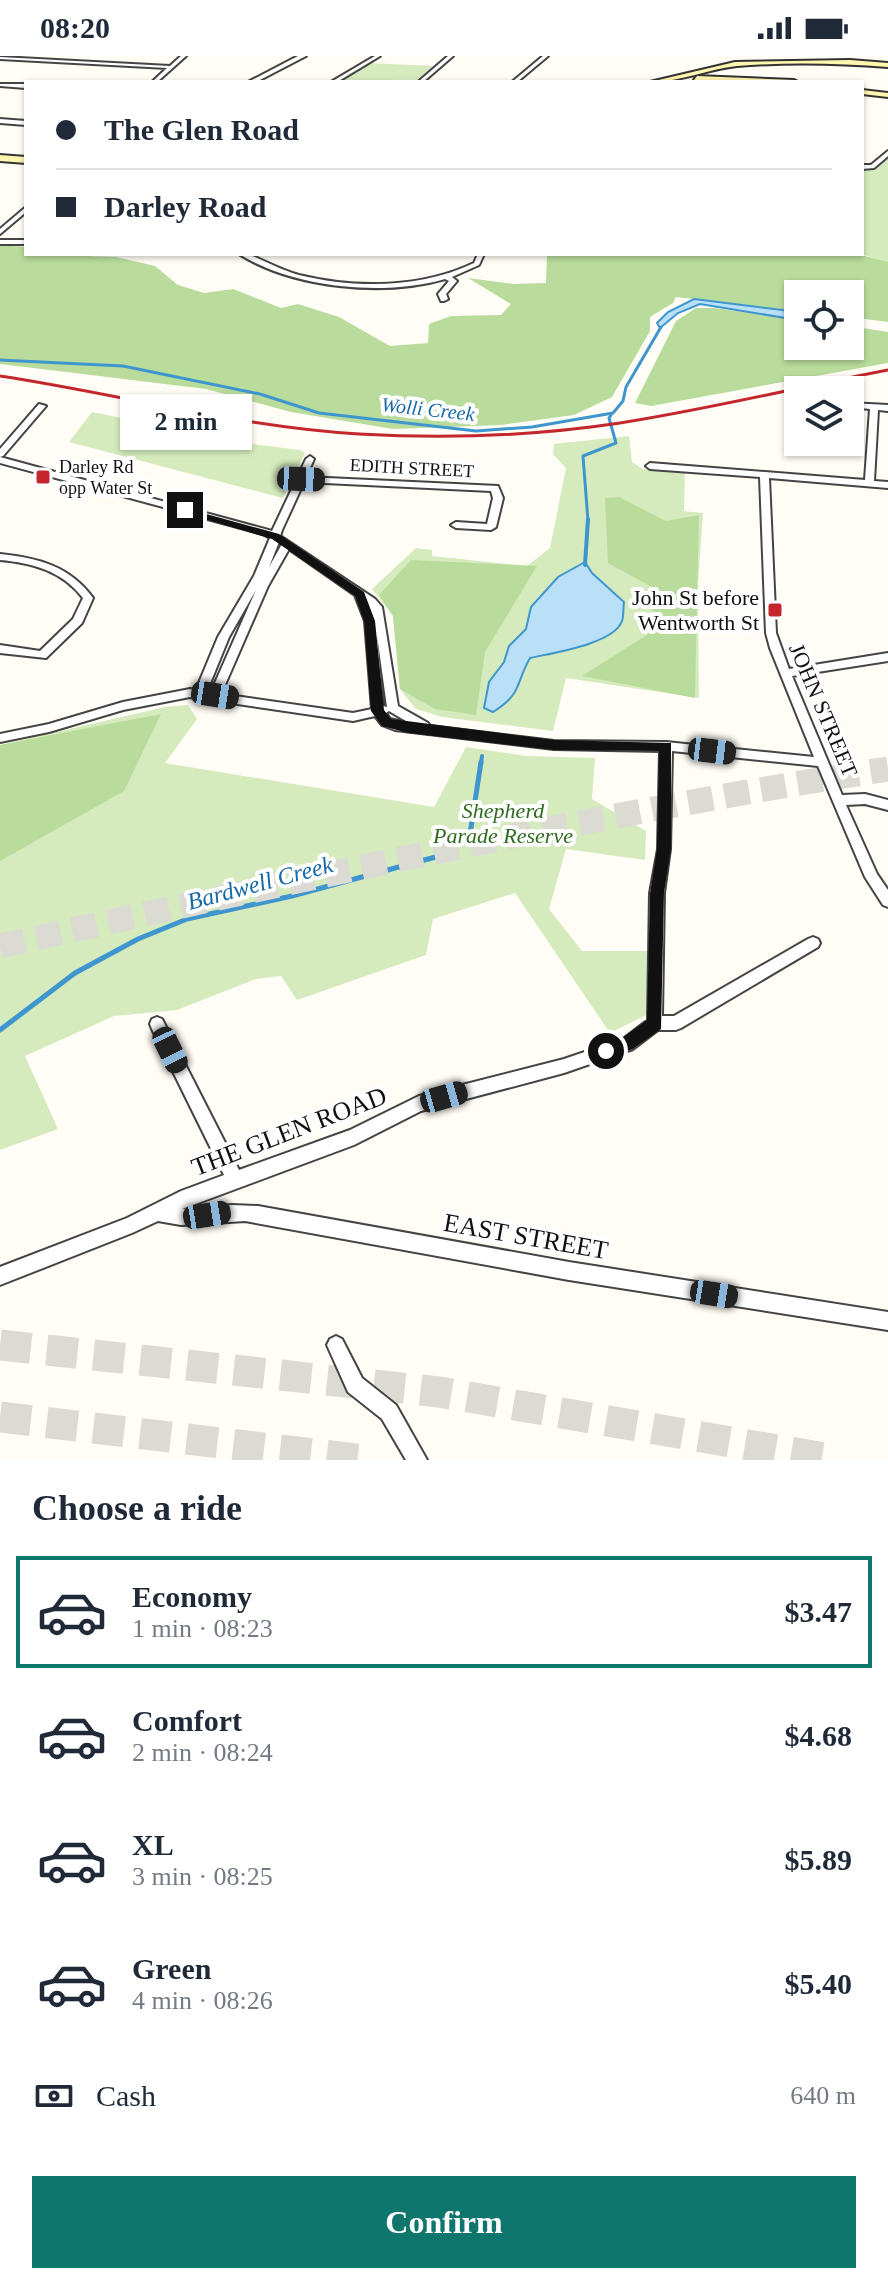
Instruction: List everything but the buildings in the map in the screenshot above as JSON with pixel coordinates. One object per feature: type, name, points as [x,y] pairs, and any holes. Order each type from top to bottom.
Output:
[{"type":"main road","points":[[695,76],[735,64],[888,65]]},
{"type":"main road","points":[[663,80],[695,76],[761,80]]},
{"type":"main road","points":[[864,92],[888,95]]},
{"type":"main road","points":[[0,158],[24,160]]},
{"type":"street","points":[[156,80],[184,56]]},
{"type":"street","points":[[255,80],[303,56]]},
{"type":"street","points":[[336,80],[378,56]]},
{"type":"street","points":[[422,80],[451,56]]},
{"type":"street","points":[[516,80],[546,56]]},
{"type":"street","points":[[1,57],[171,67]]},
{"type":"street","points":[[0,85],[24,86]]},
{"type":"street","points":[[0,121],[24,123]]},
{"type":"street","points":[[864,167],[872,167],[888,153]]},
{"type":"street","points":[[0,232],[24,211]]},
{"type":"street","points":[[0,242],[24,242]]},
{"type":"street","points":[[247,256],[297,276],[323,281],[405,284],[474,266],[480,256]]},
{"type":"street","points":[[444,299],[442,294],[453,281],[445,276]]},
{"type":"street","points":[[0,454],[42,406]]},
{"type":"street","points":[[864,406],[888,408]]},
{"type":"street","points":[[869,483],[874,407]]},
{"type":"street","points":[[200,694],[231,621],[242,606],[310,459]]},
{"type":"street","points":[[0,460],[276,536],[371,601],[381,617],[387,685],[393,708]]},
{"type":"street","points":[[650,466],[888,485]]},
{"type":"street","name":"JOHN STREET","points":[[764,475],[771,633],[845,816],[872,877],[888,901]]},
{"type":"street","name":"EDITH STREET","points":[[301,479],[495,488],[498,498],[491,527],[456,525]]},
{"type":"street","points":[[215,695],[263,586],[287,543]]},
{"type":"street","points":[[0,557],[47,565],[70,576],[88,598],[78,621],[42,655],[0,649]]},
{"type":"street","points":[[360,595],[370,621],[378,711],[386,722],[395,726],[586,748],[666,746],[823,762]]},
{"type":"street","points":[[786,673],[888,657]]},
{"type":"street","points":[[0,738],[49,728],[136,703],[200,694],[353,717],[393,708],[430,730]]},
{"type":"street","points":[[655,1023],[657,893],[664,849],[666,746]]},
{"type":"street","points":[[840,800],[865,799],[888,805]]},
{"type":"street","name":"THE GLEN ROAD","points":[[0,1276],[132,1225],[234,1178],[354,1137],[419,1104],[564,1066],[628,1044],[655,1023],[676,1023],[813,943]]},
{"type":"street","points":[[157,1024],[234,1178]]},
{"type":"street","name":"EAST STREET","points":[[157,1212],[174,1219],[248,1212],[569,1271],[888,1321]]},
{"type":"street","points":[[336,1345],[355,1385],[389,1412],[417,1460]]},
{"type":"green space","points":[[369,63],[433,66],[417,80],[339,80]]},
{"type":"green space","points":[[888,159],[888,263],[864,255],[864,170],[874,170]]},
{"type":"green space","points":[[0,245],[24,247],[24,256],[116,257],[155,266],[178,285],[204,293],[233,289],[281,308],[298,304],[339,317],[390,346],[428,343],[429,324],[451,316],[501,315],[511,304],[468,278],[513,284],[546,283],[547,256],[864,256],[888,262],[888,322],[864,319],[864,280],[784,280],[784,309],[676,297],[673,303],[650,317],[650,331],[612,397],[574,415],[501,425],[393,429],[291,412],[206,389],[0,364]]},
{"type":"green space","points":[[696,308],[784,317],[784,360],[864,360],[864,328],[888,332],[888,363],[816,376],[784,376],[784,382],[651,406],[635,403],[676,321]]},
{"type":"green space","points":[[92,412],[305,453],[283,498],[69,442]]},
{"type":"green space","points":[[629,436],[632,462],[643,469],[685,472],[684,511],[703,513],[698,584],[699,698],[566,678],[553,731],[442,717],[416,709],[400,689],[393,616],[372,589],[416,548],[432,550],[432,556],[527,566],[550,548],[566,468],[553,454],[554,444]]},
{"type":"green space","points":[[619,497],[666,521],[699,515],[695,698],[582,676],[653,631],[652,587],[608,563],[605,498]]},
{"type":"green space","points":[[411,560],[537,566],[485,652],[476,715],[435,709],[400,689],[393,616],[379,595]]},
{"type":"green space","name":"Shepherd Parade Reserve","points":[[188,705],[197,719],[165,763],[434,807],[466,747],[527,756],[595,758],[592,799],[646,831],[645,860],[566,849],[549,909],[582,951],[648,951],[646,1015],[610,1033],[515,893],[433,919],[426,955],[297,1000],[281,976],[256,979],[177,1010],[114,1016],[25,1056],[58,1129],[0,1150],[0,745],[165,707]]},
{"type":"green space","points":[[161,714],[124,791],[0,861],[0,745]]},
{"type":"water","points":[[694,299],[784,310],[784,318],[700,304],[678,313],[660,328],[657,323],[668,312]]},
{"type":"water","points":[[585,562],[592,573],[624,602],[623,619],[617,629],[581,646],[530,658],[509,699],[493,712],[484,708],[489,682],[504,662],[509,646],[526,629],[531,607],[558,577]]},
{"type":"waterway","name":"Wolli Creek","points":[[0,360],[123,366],[260,394],[319,413],[476,431],[532,427],[613,413],[623,401],[626,387],[661,327]]},
{"type":"waterway","name":"Bardwell Creek","points":[[588,520],[583,456],[616,443],[609,418],[611,415]]},
{"type":"waterway","name":"Bardwell Creek","points":[[585,565],[588,520]]},
{"type":"waterway","name":"Bardwell Creek","points":[[481,764],[482,756]]},
{"type":"waterway","name":"Bardwell Creek","points":[[0,1030],[75,973],[138,939],[187,919],[292,896],[443,855],[470,834],[481,762]]},
{"type":"tunnel","points":[[0,946],[553,828],[888,769]]},
{"type":"tunnel","points":[[0,1345],[439,1392],[836,1460]]},
{"type":"tunnel","points":[[0,1417],[365,1460]]},
{"type":"railway","points":[[0,376],[269,425],[359,434],[457,436],[523,434],[620,423],[888,370]]},
{"type":"place","name":"Darley Rd opp Water St","points":[[43,477]]},
{"type":"place","name":"John St before Wentworth St","points":[[775,610]]},
{"type":"route","points":[[185,510],[276,536],[360,595],[370,621],[378,711],[386,722],[408,728],[554,745],[606,748],[666,746],[664,849],[657,893],[655,1023],[628,1044],[606,1051]]}]
